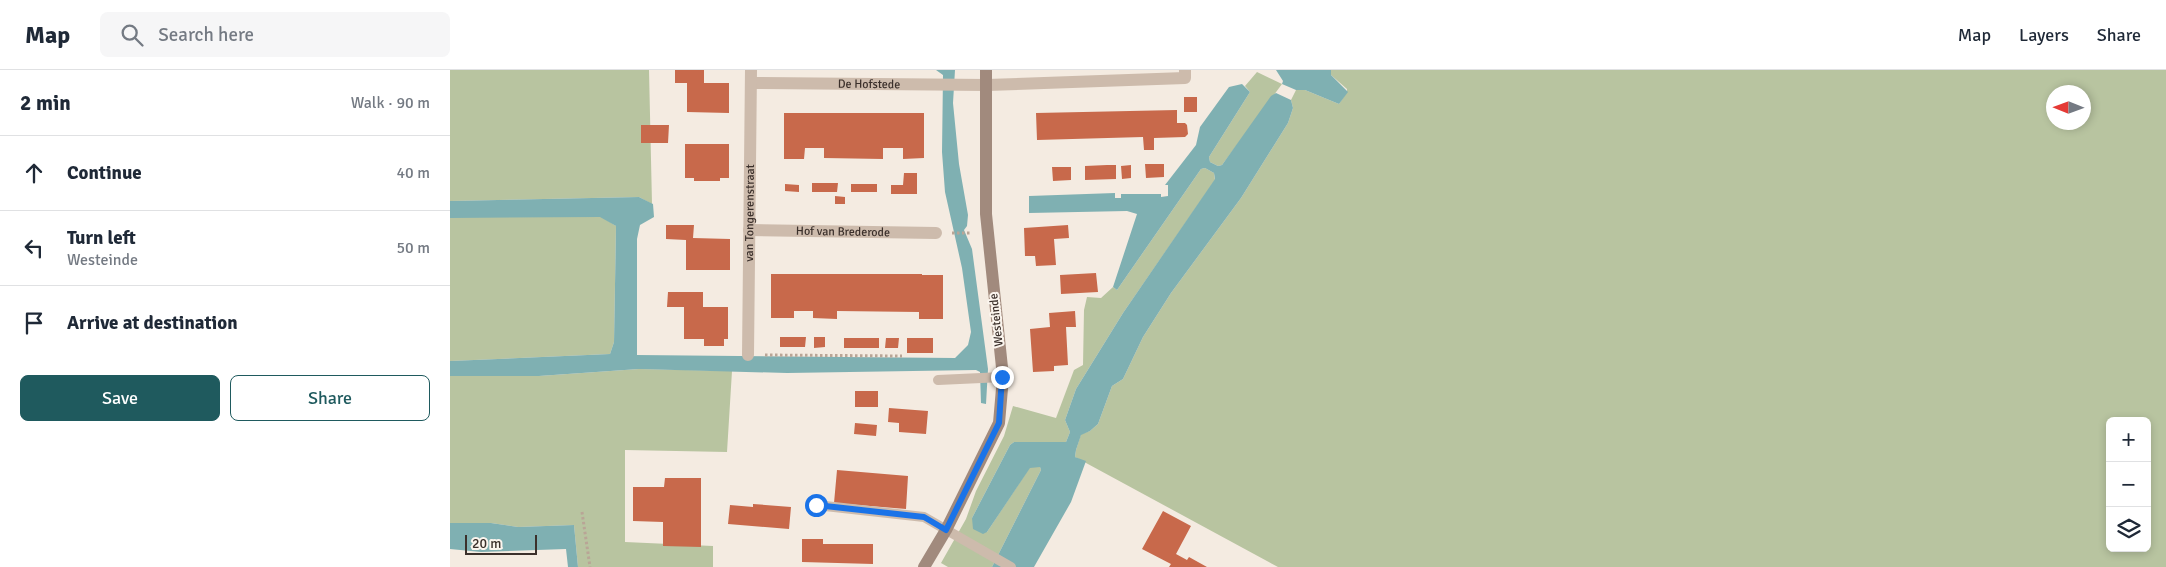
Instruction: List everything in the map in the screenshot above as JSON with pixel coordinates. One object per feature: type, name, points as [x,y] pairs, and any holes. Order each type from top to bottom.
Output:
[{"type":"street","name":"van Tongerenstraat","points":[[748,355],[751,70]]},
{"type":"street","name":"Westeinde","points":[[924,567],[946,530],[999,423],[1002,377],[986,233],[986,70]]},
{"type":"street","name":"De Hofstede","points":[[751,83],[986,85],[1186,78],[1185,70]]},
{"type":"street","name":"Hof van Brederode","points":[[749,230],[936,233]]},
{"type":"lane","points":[[938,380],[1002,377]]},
{"type":"lane","points":[[816,505],[924,517],[1011,567]]},
{"type":"path","points":[[950,233],[972,234]]},
{"type":"path","points":[[748,355],[902,356]]},
{"type":"path","points":[[582,512],[590,567]]},
{"type":"green space","points":[[450,70],[649,70],[652,204],[639,197],[450,201]]},
{"type":"green space","points":[[1331,70],[2166,70],[2166,567],[1278,567],[1075,457],[1081,434],[1090,431],[1098,424],[1112,386],[1123,379],[1143,337],[1171,293],[1241,198],[1288,123],[1293,108],[1291,100],[1296,90],[1305,90],[1339,104],[1347,89],[1331,75]]},
{"type":"green space","points":[[1257,72],[1282,84],[1222,165],[1218,166],[1210,162],[1209,157],[1250,92],[1245,86]]},
{"type":"green space","points":[[1205,168],[1214,173],[1215,180],[1123,313],[1076,389],[1065,420],[1070,432],[1066,442],[1014,442],[1010,445],[972,518],[987,532],[1030,467],[1040,467],[1041,470],[992,567],[948,567],[941,563],[966,519],[976,491],[1004,436],[1013,406],[1056,418],[1074,370],[1083,365],[1084,310],[1087,297],[1101,298],[1113,287],[1117,290],[1201,169]]},
{"type":"green space","points":[[631,209],[602,217],[616,226],[614,342],[610,354],[450,361],[450,212]]},
{"type":"green space","points":[[639,369],[732,371],[727,452],[625,450],[625,542],[713,546],[713,567],[578,567],[574,525],[518,527],[491,523],[450,523],[450,376],[539,376]]},
{"type":"water","points":[[936,70],[955,70],[953,103],[959,164],[968,215],[967,226],[964,230],[972,249],[988,369],[986,404],[981,403],[980,372],[976,370],[787,373],[639,369],[539,376],[450,376],[450,361],[610,354],[614,342],[616,226],[600,217],[450,218],[450,201],[639,197],[653,204],[654,217],[640,225],[637,239],[637,355],[955,358],[968,345],[971,332],[962,268],[945,192],[942,152],[943,75]]},
{"type":"water","points":[[1276,70],[1331,70],[1331,75],[1348,92],[1339,104],[1305,90],[1296,90],[1282,84],[1283,81]]},
{"type":"water","points":[[1242,84],[1250,92],[1209,157],[1210,162],[1218,166],[1222,165],[1271,96],[1276,93],[1291,100],[1293,108],[1288,123],[1241,198],[1171,293],[1143,337],[1123,379],[1112,386],[1098,424],[1090,431],[1081,435],[1075,457],[1086,461],[1071,502],[1034,567],[992,567],[1041,470],[1040,467],[1030,468],[987,532],[983,534],[973,529],[972,518],[1010,445],[1014,442],[1066,442],[1070,432],[1065,420],[1076,389],[1123,313],[1215,179],[1214,173],[1205,168],[1201,169],[1117,290],[1113,287],[1137,214],[1127,211],[1029,213],[1029,196],[1115,193],[1115,198],[1121,198],[1121,194],[1161,194],[1161,197],[1168,196],[1168,185],[1165,185],[1196,145],[1200,127],[1229,87]]},
{"type":"water","points":[[450,523],[491,523],[518,527],[574,525],[578,567],[568,567],[566,549],[481,552],[450,549]]},
{"type":"building","points":[[675,70],[704,70],[704,83],[729,83],[729,113],[687,112],[687,83],[675,83]]},
{"type":"building","points":[[1184,97],[1197,97],[1197,112],[1184,112]]},
{"type":"building","points":[[1177,110],[1177,123],[1185,123],[1187,125],[1188,134],[1185,137],[1154,138],[1154,150],[1144,150],[1143,137],[1037,140],[1036,113]]},
{"type":"building","points":[[784,113],[924,113],[924,158],[903,159],[903,148],[883,148],[883,159],[824,158],[824,148],[805,148],[804,159],[784,159]]},
{"type":"building","points":[[641,125],[669,125],[668,143],[641,143]]},
{"type":"building","points":[[685,144],[729,144],[729,178],[720,178],[720,181],[694,181],[694,178],[685,178]]},
{"type":"building","points":[[1145,164],[1164,164],[1164,177],[1146,178]]},
{"type":"building","points":[[1116,165],[1116,179],[1085,180],[1085,166]]},
{"type":"building","points":[[1131,165],[1131,178],[1122,179],[1121,166]]},
{"type":"building","points":[[1052,167],[1071,167],[1071,180],[1053,181]]},
{"type":"building","points":[[904,173],[917,173],[917,194],[891,194],[891,185],[903,185]]},
{"type":"building","points":[[812,183],[838,183],[837,192],[812,192]]},
{"type":"building","points":[[785,184],[799,185],[799,192],[785,191]]},
{"type":"building","points":[[851,184],[877,184],[877,192],[851,192]]},
{"type":"building","points":[[835,196],[845,197],[845,204],[835,204]]},
{"type":"building","points":[[666,225],[694,225],[693,238],[730,239],[730,270],[686,270],[686,240],[666,239]]},
{"type":"building","points":[[1068,225],[1069,238],[1054,239],[1056,265],[1036,266],[1035,256],[1025,256],[1024,228]]},
{"type":"building","points":[[1096,273],[1098,292],[1061,294],[1060,275]]},
{"type":"building","points":[[771,274],[943,275],[943,319],[919,319],[919,312],[837,311],[837,319],[813,318],[813,311],[794,311],[794,318],[771,318]]},
{"type":"building","points":[[668,292],[703,292],[703,307],[728,307],[728,339],[724,339],[724,346],[704,346],[704,339],[684,339],[684,307],[667,307]]},
{"type":"building","points":[[1075,311],[1076,327],[1066,327],[1068,365],[1054,366],[1054,371],[1033,372],[1030,329],[1050,327],[1049,313]]},
{"type":"building","points":[[780,337],[806,337],[805,347],[780,347]]},
{"type":"building","points":[[814,337],[825,337],[825,347],[814,348]]},
{"type":"building","points":[[844,338],[879,338],[879,348],[844,348]]},
{"type":"building","points":[[886,338],[899,338],[898,348],[885,348]]},
{"type":"building","points":[[907,338],[933,338],[933,353],[907,353]]},
{"type":"building","points":[[855,391],[878,391],[878,407],[855,407]]},
{"type":"building","points":[[889,408],[928,411],[926,434],[899,432],[899,423],[888,422]]},
{"type":"building","points":[[855,423],[877,425],[876,436],[854,434]]},
{"type":"building","points":[[837,470],[908,476],[906,509],[834,503]]},
{"type":"building","points":[[665,478],[701,478],[701,547],[663,546],[663,522],[633,521],[633,487],[664,487]]},
{"type":"building","points":[[753,504],[791,507],[789,529],[728,524],[730,505],[753,507]]},
{"type":"building","points":[[1163,511],[1191,526],[1176,554],[1187,560],[1189,557],[1207,567],[1169,567],[1171,564],[1142,549]]},
{"type":"building","points":[[802,539],[823,539],[823,544],[873,544],[873,564],[802,562]]},
{"type":"route","points":[[816,505],[924,517],[946,530],[999,423],[1002,377]]}]
